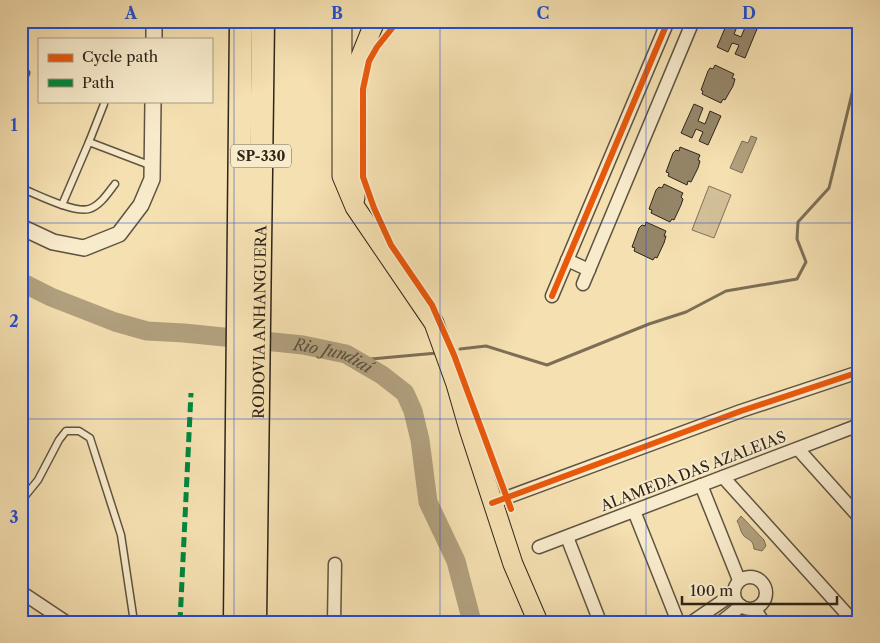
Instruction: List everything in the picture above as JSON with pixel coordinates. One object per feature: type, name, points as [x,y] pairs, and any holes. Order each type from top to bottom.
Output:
[{"type":"highway","name":"RODOVIA ANHANGUERA","points":[[240,21],[248,290],[259,384],[255,622]]},
{"type":"highway","name":"RODOVIA ANHANGUERA","points":[[235,622],[237,380],[248,290],[263,21]]},
{"type":"main road","points":[[349,106],[357,66],[375,21]]},
{"type":"main road","points":[[342,24],[354,37],[367,40]]},
{"type":"main road","points":[[342,24],[355,207],[434,323],[448,360],[513,564],[538,622]]},
{"type":"street","points":[[154,21],[154,38]]},
{"type":"street","points":[[552,296],[668,21]]},
{"type":"street","points":[[583,284],[694,21]]},
{"type":"street","points":[[21,227],[54,242],[84,248],[120,234],[141,205],[152,179],[153,102]]},
{"type":"street","points":[[567,260],[589,270]]},
{"type":"street","points":[[492,503],[741,411],[859,372]]},
{"type":"street","name":"ALAMEDA DAS AZALEIAS","points":[[540,547],[859,425]]},
{"type":"street","points":[[798,449],[859,517]]},
{"type":"street","points":[[723,477],[854,622]]},
{"type":"street","points":[[701,485],[739,580]]},
{"type":"street","points":[[634,510],[678,622]]},
{"type":"street","points":[[567,537],[600,622]]},
{"type":"street","points":[[334,622],[335,564]]},
{"type":"street","points":[[692,622],[733,594],[736,584],[744,577],[754,577],[763,583],[766,598],[755,609],[745,609],[737,603],[733,594]]},
{"type":"street","points":[[21,592],[66,622]]},
{"type":"street","points":[[721,622],[740,606]]},
{"type":"street","points":[[755,609],[763,622]]},
{"type":"lane","points":[[21,83],[26,73]]},
{"type":"lane","points":[[62,205],[104,104]]},
{"type":"lane","points":[[88,142],[152,166]]},
{"type":"lane","points":[[28,191],[62,205],[88,210],[104,198],[115,184]]},
{"type":"lane","points":[[21,501],[38,480],[58,440],[66,431],[79,431],[90,438],[121,534],[134,622]]},
{"type":"shaded area","points":[[751,136],[757,138],[742,173],[730,168],[742,141],[748,143]]},
{"type":"shaded area","points":[[709,186],[731,195],[714,238],[692,230]]},
{"type":"shaded area","points":[[741,516],[764,540],[766,546],[762,551],[754,549],[752,542],[744,536],[737,521]]},
{"type":"building","points":[[728,21],[739,22],[734,34],[741,37],[746,25],[757,29],[745,58],[735,54],[739,45],[732,43],[728,52],[717,47]]},
{"type":"building","points":[[715,65],[734,74],[732,78],[735,79],[725,100],[723,99],[721,103],[702,94],[703,91],[701,90],[708,71],[710,68],[713,69]]},
{"type":"building","points":[[694,104],[703,108],[698,121],[705,124],[710,111],[721,116],[708,145],[699,141],[703,132],[696,129],[692,138],[681,133]]},
{"type":"building","points":[[680,147],[700,155],[698,168],[691,182],[688,181],[687,185],[668,176],[669,173],[666,172],[673,153],[676,150],[679,151]]},
{"type":"building","points":[[664,184],[683,193],[681,205],[674,220],[672,219],[670,222],[651,213],[652,210],[649,209],[656,190],[659,187],[662,188]]},
{"type":"building","points":[[646,222],[666,231],[664,243],[657,258],[655,257],[653,260],[634,251],[635,248],[632,247],[639,228],[642,225],[645,226]]},
{"type":"waterway","points":[[460,349],[486,346],[547,365],[649,324],[686,312],[726,291],[797,279],[806,262],[797,239],[798,222],[829,188],[859,65]]},
{"type":"waterway","name":"Rio Jundiaí","points":[[21,282],[51,297],[115,322],[147,331],[303,345],[346,354],[382,375],[405,393],[413,411],[420,440],[428,502],[456,561],[472,622]]},
{"type":"waterway","points":[[346,354],[371,359],[437,353]]},
{"type":"marked path","points":[[180,622],[191,393]]},
{"type":"cycle path","points":[[402,21],[393,27],[377,47],[369,61],[363,89],[363,177],[374,208],[391,245],[432,305],[454,355],[511,509]]},
{"type":"cycle path","points":[[552,296],[668,21]]},
{"type":"cycle path","points":[[492,503],[741,411],[859,372]]}]
